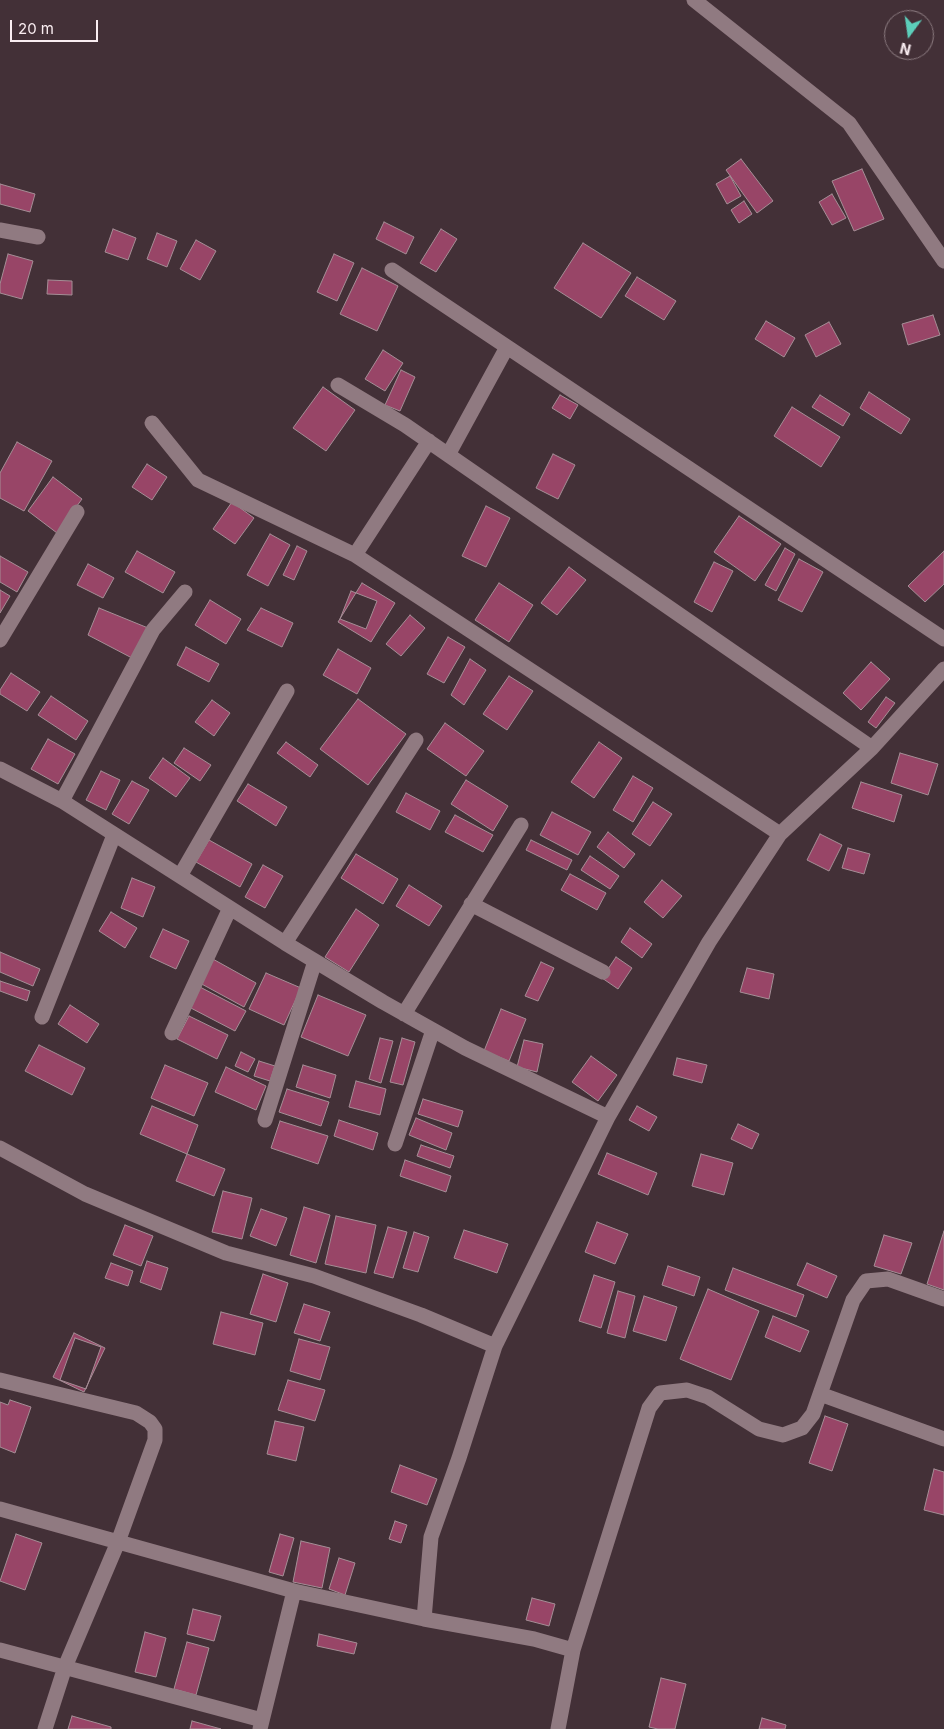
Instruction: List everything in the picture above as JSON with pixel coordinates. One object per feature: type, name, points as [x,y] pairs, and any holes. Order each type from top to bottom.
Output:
[{"type":"street","points":[[694,0],[850,123],[944,261]]},
{"type":"street","points":[[0,230],[38,237]]},
{"type":"street","points":[[392,270],[944,639]]},
{"type":"street","points":[[448,454],[508,347]]},
{"type":"street","points":[[338,385],[429,440],[872,748]]},
{"type":"street","points":[[152,423],[198,480],[355,556],[780,834]]},
{"type":"street","points":[[355,556],[429,440]]},
{"type":"street","points":[[0,640],[77,512]]},
{"type":"street","points":[[62,801],[153,630],[185,592]]},
{"type":"street","points":[[424,1619],[431,1537],[495,1346],[608,1117],[709,942],[780,834],[872,748],[944,669]]},
{"type":"street","points":[[180,876],[287,691]]},
{"type":"street","points":[[285,943],[416,740]]},
{"type":"street","points":[[0,770],[62,801],[285,943],[404,1014],[465,1048],[608,1117]]},
{"type":"street","points":[[404,1014],[521,824]]},
{"type":"street","points":[[42,1017],[114,834]]},
{"type":"street","points":[[471,904],[603,972]]},
{"type":"street","points":[[172,1033],[230,908]]},
{"type":"street","points":[[265,1120],[315,961]]},
{"type":"street","points":[[394,1144],[433,1030]]},
{"type":"street","points":[[0,1148],[84,1194],[226,1253],[314,1276],[421,1315],[495,1346]]},
{"type":"street","points":[[562,1728],[573,1650],[649,1408],[660,1393],[687,1390],[694,1392],[708,1397],[759,1429],[783,1435],[802,1428],[813,1414],[853,1300],[866,1281],[888,1279],[944,1298]]},
{"type":"street","points":[[0,1380],[136,1413],[150,1422],[155,1429],[155,1440],[118,1542],[65,1667],[45,1729]]},
{"type":"street","points":[[820,1394],[944,1440]]},
{"type":"street","points":[[0,1509],[294,1591],[424,1619],[534,1639],[573,1650]]},
{"type":"street","points":[[0,1650],[261,1724],[294,1591]]},
{"type":"building","points":[[741,159],[773,201],[757,213],[726,170]]},
{"type":"building","points":[[862,169],[884,219],[854,231],[832,181]]},
{"type":"building","points":[[730,176],[741,196],[727,204],[716,184]]},
{"type":"building","points":[[0,184],[35,194],[30,212],[0,204]]},
{"type":"building","points":[[832,194],[846,218],[832,225],[819,202]]},
{"type":"building","points":[[744,201],[752,214],[739,223],[731,210]]},
{"type":"building","points":[[384,222],[414,237],[406,254],[376,239]]},
{"type":"building","points":[[113,229],[136,238],[128,260],[105,252]]},
{"type":"building","points":[[441,229],[457,239],[436,272],[420,263]]},
{"type":"building","points":[[157,233],[177,241],[167,267],[147,259]]},
{"type":"building","points":[[196,240],[216,251],[200,280],[180,269]]},
{"type":"building","points":[[583,243],[631,273],[601,318],[554,288]]},
{"type":"building","points":[[8,254],[33,261],[22,299],[0,293],[0,284]]},
{"type":"building","points":[[334,254],[354,263],[337,301],[317,292]]},
{"type":"building","points":[[362,268],[398,286],[377,331],[340,314]]},
{"type":"building","points":[[637,277],[676,301],[664,320],[625,296]]},
{"type":"building","points":[[48,280],[72,281],[72,295],[47,294]]},
{"type":"building","points":[[933,315],[940,335],[908,345],[902,324]]},
{"type":"building","points":[[766,321],[795,338],[784,357],[755,339]]},
{"type":"building","points":[[829,322],[841,344],[816,357],[805,335]]},
{"type":"building","points":[[383,350],[403,363],[385,391],[365,379]]},
{"type":"building","points":[[401,370],[415,377],[400,411],[385,405]]},
{"type":"building","points":[[323,387],[355,410],[326,451],[293,428]]},
{"type":"building","points":[[869,392],[910,419],[901,434],[860,408]]},
{"type":"building","points":[[560,395],[578,405],[570,419],[552,408]]},
{"type":"building","points":[[820,395],[850,414],[843,426],[812,407]]},
{"type":"building","points":[[792,407],[840,437],[821,467],[774,436]]},
{"type":"building","points":[[17,442],[52,461],[24,511],[0,498],[0,473]]},
{"type":"building","points":[[553,454],[575,465],[558,499],[536,488]]},
{"type":"building","points":[[147,464],[167,477],[152,500],[132,487]]},
{"type":"building","points":[[53,477],[82,499],[57,533],[28,511]]},
{"type":"building","points":[[232,502],[254,518],[235,544],[213,529]]},
{"type":"building","points":[[486,506],[510,518],[486,567],[462,556]]},
{"type":"building","points":[[739,516],[781,544],[755,581],[714,552]]},
{"type":"building","points":[[270,534],[290,545],[268,586],[247,575]]},
{"type":"building","points":[[297,546],[307,551],[294,580],[283,575]]},
{"type":"building","points":[[785,548],[795,554],[776,591],[765,585]]},
{"type":"building","points":[[137,551],[175,572],[163,593],[125,572]]},
{"type":"building","points":[[944,551],[944,584],[925,602],[908,586]]},
{"type":"building","points":[[0,556],[28,572],[17,592],[0,582]]},
{"type":"building","points":[[799,559],[823,572],[802,612],[778,600]]},
{"type":"building","points":[[714,562],[733,571],[712,612],[694,602]]},
{"type":"building","points":[[88,564],[114,578],[103,598],[77,585]]},
{"type":"building","points":[[569,567],[586,580],[557,615],[541,603]]},
{"type":"building","points":[[362,583],[395,603],[371,642],[338,622]]},
{"type":"building","points":[[499,583],[533,605],[509,642],[475,620]]},
{"type":"building","points":[[0,590],[10,596],[0,613]]},
{"type":"building","points":[[351,591],[377,601],[366,629],[340,619]]},
{"type":"building","points":[[210,600],[241,619],[226,644],[195,625]]},
{"type":"building","points":[[99,608],[153,630],[132,658],[88,635]]},
{"type":"building","points":[[261,608],[293,623],[282,647],[247,630]]},
{"type":"building","points":[[410,615],[425,628],[401,656],[386,644]]},
{"type":"building","points":[[448,637],[465,647],[444,683],[427,674]]},
{"type":"building","points":[[186,647],[219,664],[209,682],[177,665]]},
{"type":"building","points":[[338,649],[371,668],[357,694],[323,675]]},
{"type":"building","points":[[470,659],[486,670],[464,705],[451,695]]},
{"type":"building","points":[[871,662],[890,679],[861,710],[843,693]]},
{"type":"building","points":[[11,673],[40,692],[27,711],[0,694],[0,690]]},
{"type":"building","points":[[509,676],[533,691],[507,730],[483,714]]},
{"type":"building","points":[[51,696],[88,721],[76,740],[38,715]]},
{"type":"building","points":[[886,697],[895,703],[876,728],[868,722]]},
{"type":"building","points":[[358,699],[406,734],[368,785],[320,749]]},
{"type":"building","points":[[212,700],[230,713],[214,736],[195,722]]},
{"type":"building","points":[[445,723],[484,751],[466,776],[427,749]]},
{"type":"building","points":[[48,739],[75,754],[58,784],[31,769]]},
{"type":"building","points":[[286,742],[318,765],[310,777],[277,753]]},
{"type":"building","points":[[599,742],[622,758],[594,798],[571,782]]},
{"type":"building","points":[[184,748],[211,765],[200,781],[174,763]]},
{"type":"building","points":[[900,753],[938,764],[928,795],[891,783]]},
{"type":"building","points":[[163,758],[190,778],[176,797],[149,778]]},
{"type":"building","points":[[101,771],[120,780],[106,810],[86,800]]},
{"type":"building","points":[[633,776],[653,788],[633,822],[613,810]]},
{"type":"building","points":[[466,780],[508,806],[493,831],[451,804]]},
{"type":"building","points":[[132,781],[149,790],[129,824],[112,814]]},
{"type":"building","points":[[861,782],[902,795],[894,822],[852,808]]},
{"type":"building","points":[[248,784],[287,807],[276,826],[237,801]]},
{"type":"building","points":[[406,793],[440,811],[430,830],[396,812]]},
{"type":"building","points":[[653,802],[672,814],[650,846],[632,834]]},
{"type":"building","points":[[552,812],[591,832],[578,855],[540,835]]},
{"type":"building","points":[[455,815],[493,835],[483,852],[445,832]]},
{"type":"building","points":[[608,832],[635,854],[624,868],[597,847]]},
{"type":"building","points":[[820,834],[842,845],[829,871],[807,860]]},
{"type":"building","points":[[209,840],[252,864],[240,887],[196,862]]},
{"type":"building","points":[[531,840],[572,860],[567,870],[526,850]]},
{"type":"building","points":[[848,848],[870,854],[864,874],[842,868]]},
{"type":"building","points":[[356,854],[398,879],[383,904],[341,878]]},
{"type":"building","points":[[590,856],[619,876],[610,889],[581,870]]},
{"type":"building","points":[[263,865],[283,876],[265,908],[245,897]]},
{"type":"building","points":[[570,874],[606,893],[597,910],[561,890]]},
{"type":"building","points":[[132,878],[155,887],[143,917],[121,908]]},
{"type":"building","points":[[662,880],[682,896],[663,918],[644,902]]},
{"type":"building","points":[[409,885],[442,906],[429,926],[396,906]]},
{"type":"building","points":[[356,909],[379,925],[349,972],[325,957]]},
{"type":"building","points":[[111,912],[137,928],[125,948],[99,931]]},
{"type":"building","points":[[630,928],[652,944],[642,958],[621,942]]},
{"type":"building","points":[[163,929],[189,941],[176,969],[150,957]]},
{"type":"building","points":[[0,952],[40,969],[33,986],[0,972]]},
{"type":"building","points":[[616,957],[632,968],[618,989],[602,978]]},
{"type":"building","points":[[211,958],[256,983],[244,1007],[198,982]]},
{"type":"building","points":[[541,962],[554,968],[538,1001],[525,996]]},
{"type":"building","points":[[747,968],[774,974],[769,999],[740,992]]},
{"type":"building","points":[[266,973],[301,988],[284,1025],[249,1009]]},
{"type":"building","points":[[0,981],[30,991],[27,1001],[0,991]]},
{"type":"building","points":[[198,986],[246,1011],[235,1031],[187,1006]]},
{"type":"building","points":[[318,995],[366,1015],[348,1056],[301,1037]]},
{"type":"building","points":[[70,1005],[99,1024],[87,1043],[58,1024]]},
{"type":"building","points":[[501,1009],[526,1019],[509,1061],[484,1051]]},
{"type":"building","points":[[189,1016],[228,1035],[217,1059],[177,1039]]},
{"type":"building","points":[[380,1038],[393,1041],[381,1083],[369,1079]]},
{"type":"building","points":[[402,1038],[415,1042],[403,1085],[390,1082]]},
{"type":"building","points":[[524,1040],[543,1044],[537,1072],[517,1067]]},
{"type":"building","points":[[39,1045],[85,1068],[72,1095],[25,1071]]},
{"type":"building","points":[[241,1052],[255,1059],[248,1072],[235,1066]]},
{"type":"building","points":[[591,1056],[617,1075],[598,1101],[572,1082]]},
{"type":"building","points":[[677,1058],[707,1065],[702,1083],[673,1075]]},
{"type":"building","points":[[259,1061],[275,1066],[270,1081],[254,1076]]},
{"type":"building","points":[[165,1065],[208,1083],[194,1116],[151,1098]]},
{"type":"building","points":[[303,1065],[336,1075],[330,1098],[296,1087]]},
{"type":"building","points":[[226,1067],[266,1086],[256,1110],[215,1092]]},
{"type":"building","points":[[356,1081],[386,1089],[380,1115],[349,1107]]},
{"type":"building","points":[[287,1089],[329,1102],[321,1126],[279,1112]]},
{"type":"building","points":[[423,1099],[463,1111],[458,1127],[418,1114]]},
{"type":"building","points":[[152,1106],[198,1125],[187,1154],[140,1134]]},
{"type":"building","points":[[637,1106],[657,1117],[649,1131],[629,1120]]},
{"type":"building","points":[[416,1118],[452,1133],[446,1150],[409,1135]]},
{"type":"building","points":[[339,1120],[378,1133],[373,1150],[334,1136]]},
{"type":"building","points":[[280,1121],[328,1136],[318,1164],[271,1148]]},
{"type":"building","points":[[738,1124],[759,1134],[752,1149],[731,1139]]},
{"type":"building","points":[[421,1145],[454,1156],[450,1168],[417,1156]]},
{"type":"building","points":[[607,1153],[657,1173],[648,1195],[598,1174]]},
{"type":"building","points":[[187,1154],[225,1169],[214,1196],[176,1181]]},
{"type":"building","points":[[701,1154],[733,1163],[724,1195],[692,1186]]},
{"type":"building","points":[[405,1160],[451,1176],[446,1192],[400,1176]]},
{"type":"building","points":[[223,1191],[252,1198],[242,1239],[212,1232]]},
{"type":"building","points":[[304,1207],[330,1215],[316,1263],[290,1255]]},
{"type":"building","points":[[261,1209],[287,1218],[276,1246],[250,1236]]},
{"type":"building","points":[[336,1216],[376,1225],[366,1273],[325,1264]]},
{"type":"building","points":[[597,1222],[628,1234],[615,1264],[585,1252]]},
{"type":"building","points":[[125,1225],[153,1236],[141,1266],[113,1255]]},
{"type":"building","points":[[388,1227],[407,1232],[393,1278],[374,1273]]},
{"type":"building","points":[[464,1230],[508,1244],[497,1273],[454,1258]]},
{"type":"building","points":[[944,1231],[944,1290],[927,1284]]},
{"type":"building","points":[[414,1232],[429,1237],[418,1272],[403,1268]]},
{"type":"building","points":[[884,1235],[912,1243],[901,1274],[874,1266]]},
{"type":"building","points":[[147,1261],[168,1268],[161,1290],[140,1282]]},
{"type":"building","points":[[111,1263],[133,1271],[128,1286],[105,1278]]},
{"type":"building","points":[[807,1263],[837,1276],[827,1298],[797,1285]]},
{"type":"building","points":[[668,1266],[700,1277],[694,1296],[662,1285]]},
{"type":"building","points":[[733,1268],[804,1295],[796,1317],[725,1290]]},
{"type":"building","points":[[263,1274],[288,1283],[276,1322],[250,1314]]},
{"type":"building","points":[[594,1275],[615,1282],[601,1328],[579,1321]]},
{"type":"building","points":[[708,1289],[759,1311],[731,1380],[680,1359]]},
{"type":"building","points":[[618,1291],[635,1296],[625,1338],[607,1333]]},
{"type":"building","points":[[644,1296],[677,1307],[666,1341],[633,1331]]},
{"type":"building","points":[[304,1304],[330,1312],[320,1341],[294,1333]]},
{"type":"building","points":[[221,1312],[263,1323],[255,1355],[213,1344]]},
{"type":"building","points":[[773,1316],[809,1331],[800,1352],[765,1337]]},
{"type":"building","points":[[74,1333],[105,1348],[84,1392],[53,1377]]},
{"type":"building","points":[[75,1338],[101,1347],[86,1389],[60,1380]]},
{"type":"building","points":[[299,1339],[330,1347],[320,1380],[290,1371]]},
{"type":"building","points":[[288,1380],[325,1390],[315,1421],[278,1410]]},
{"type":"building","points":[[10,1400],[31,1407],[15,1453],[0,1447],[0,1402],[8,1405]]},
{"type":"building","points":[[825,1416],[848,1424],[832,1471],[809,1463]]},
{"type":"building","points":[[275,1421],[304,1427],[296,1461],[267,1454]]},
{"type":"building","points":[[400,1465],[437,1479],[427,1505],[391,1492]]},
{"type":"building","points":[[934,1469],[944,1472],[944,1515],[924,1510]]},
{"type":"building","points":[[395,1521],[407,1525],[401,1543],[389,1539]]},
{"type":"building","points":[[16,1534],[42,1543],[25,1590],[0,1581]]},
{"type":"building","points":[[280,1534],[294,1538],[283,1576],[269,1572]]},
{"type":"building","points":[[301,1541],[330,1548],[322,1588],[293,1582]]},
{"type":"building","points":[[339,1558],[355,1563],[345,1595],[329,1589]]},
{"type":"building","points":[[532,1598],[555,1604],[549,1626],[526,1620]]},
{"type":"building","points":[[193,1609],[221,1616],[214,1641],[187,1634]]},
{"type":"building","points":[[145,1632],[166,1638],[156,1677],[135,1672]]},
{"type":"building","points":[[319,1634],[357,1643],[354,1654],[317,1646]]},
{"type":"building","points":[[187,1642],[209,1648],[196,1695],[174,1689]]},
{"type":"building","points":[[661,1678],[686,1684],[675,1729],[649,1727]]},
{"type":"building","points":[[72,1716],[111,1727],[111,1729],[68,1729]]},
{"type":"building","points":[[762,1718],[786,1725],[785,1729],[759,1729]]},
{"type":"building","points":[[192,1721],[221,1729],[190,1729]]}]
